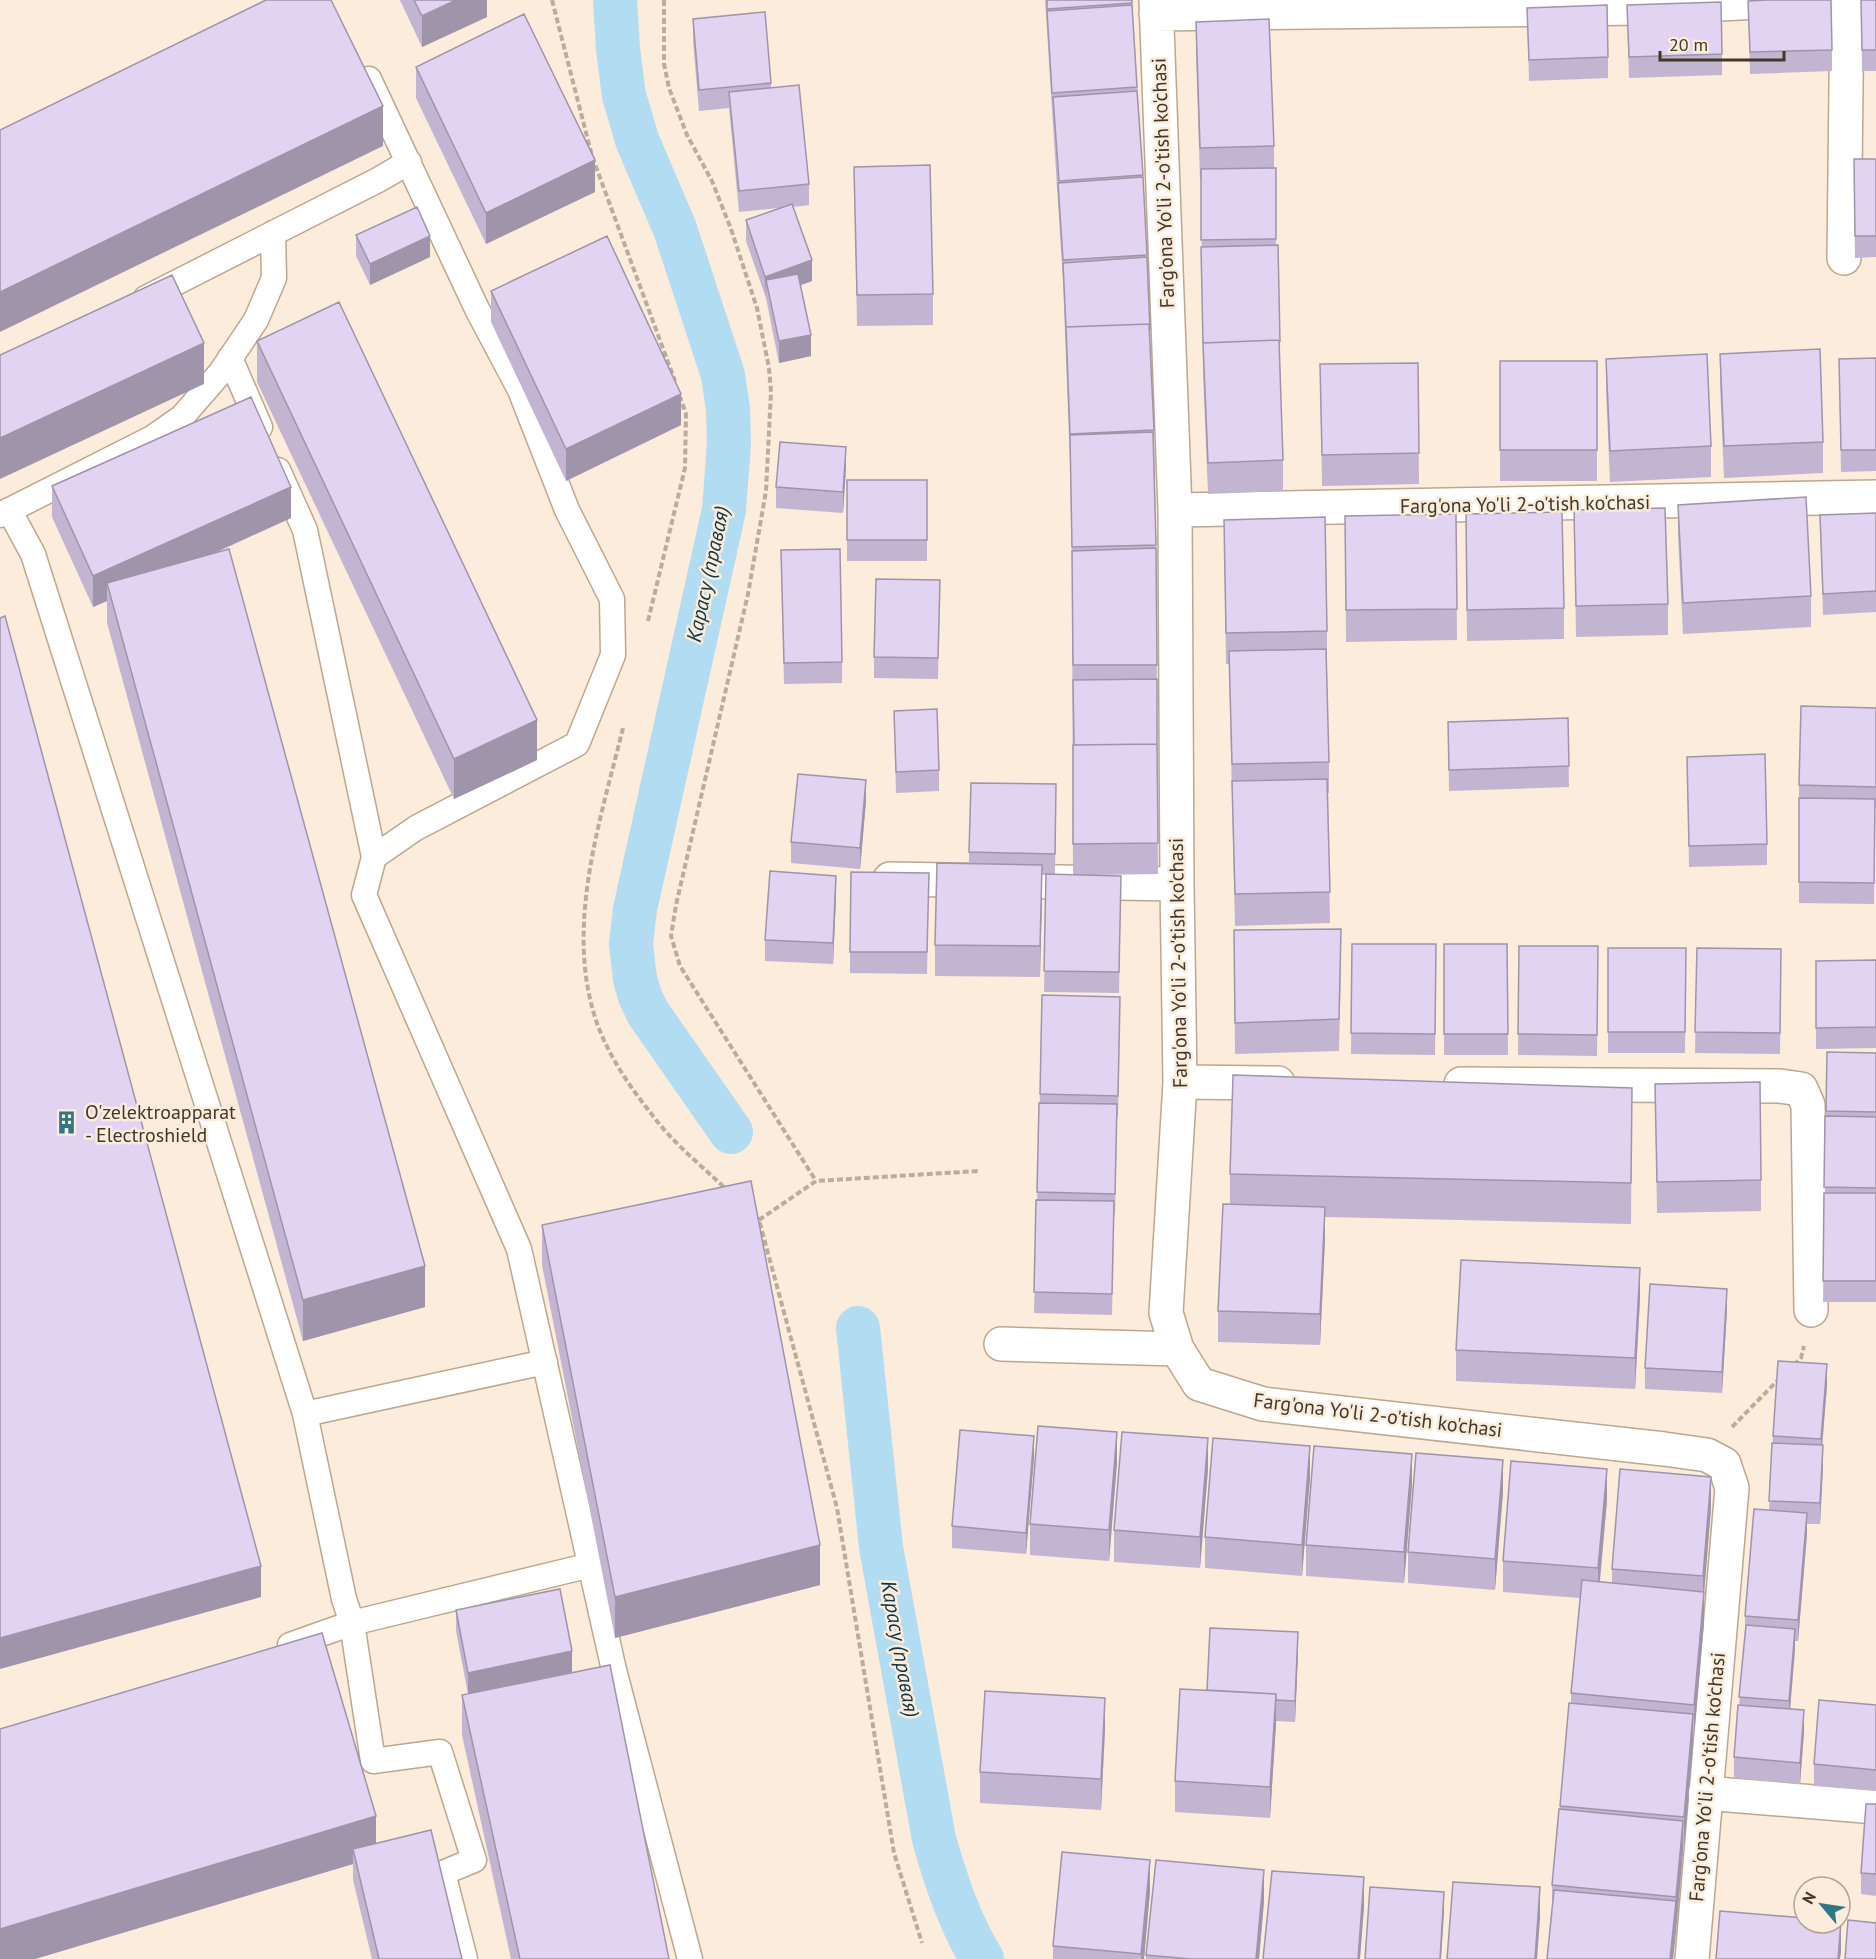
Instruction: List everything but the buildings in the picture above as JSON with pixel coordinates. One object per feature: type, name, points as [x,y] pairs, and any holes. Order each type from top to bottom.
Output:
[{"type":"street","points":[[1156,7],[1855,1],[1844,258]]},
{"type":"street","name":"Farg'ona Yo'li 2-o'tish ko'chasi","points":[[1156,7],[1175,510],[1180,1082],[1166,1313],[1177,1349],[1199,1384],[1263,1404],[1707,1455],[1724,1464],[1732,1488],[1692,1959]]},
{"type":"street","name":"Farg'ona Yo'li 2-o'tish ko'chasi","points":[[1175,510],[1876,497]]},
{"type":"street","points":[[891,879],[1177,884]]},
{"type":"street","points":[[1180,1082],[1312,1083]]},
{"type":"street","points":[[1432,1084],[1779,1086],[1801,1089],[1808,1105],[1811,1311]]},
{"type":"street","points":[[1001,1344],[1177,1349]]},
{"type":"street","points":[[1705,1793],[1876,1807]]},
{"type":"lane","points":[[357,54],[477,309],[520,390],[567,510],[612,599],[613,655],[577,744],[416,828],[374,856]]},
{"type":"lane","points":[[127,308],[409,162]]},
{"type":"lane","points":[[273,233],[274,278],[256,320],[221,372],[182,417],[152,438],[4,513],[33,554],[304,1414],[344,1599],[352,1623],[373,1761],[440,1752],[474,1860],[443,1873],[465,1959]]},
{"type":"lane","points":[[230,358],[304,530],[374,856],[364,895],[519,1249],[614,1670],[690,1959]]},
{"type":"lane","points":[[304,1414],[544,1362]]},
{"type":"lane","points":[[265,1655],[352,1623],[591,1565]]},
{"type":"path","points":[[664,0],[664,64],[669,88],[687,135],[712,181],[731,230],[757,308],[768,361],[771,393],[766,491],[748,594],[676,905],[671,936],[680,966],[816,1181]]},
{"type":"path","points":[[921,1943],[894,1853],[837,1508],[759,1220],[816,1181],[978,1171]]},
{"type":"path","points":[[1707,1455],[1772,1385],[1801,1359],[1811,1311]]},
{"type":"waterway","name":"Карасу (правая)","points":[[615,0],[624,96],[637,140],[675,229],[723,375],[728,409],[729,443],[724,510],[635,909],[631,944],[635,979],[648,1013],[731,1132]]},
{"type":"waterway","name":"Карасу (правая)","points":[[858,1328],[881,1547],[934,1839],[954,1900],[966,1930],[982,1959]]},
{"type":"place","name":"O'zelektroapparat - Electroshield","points":[[67,1123]]}]
